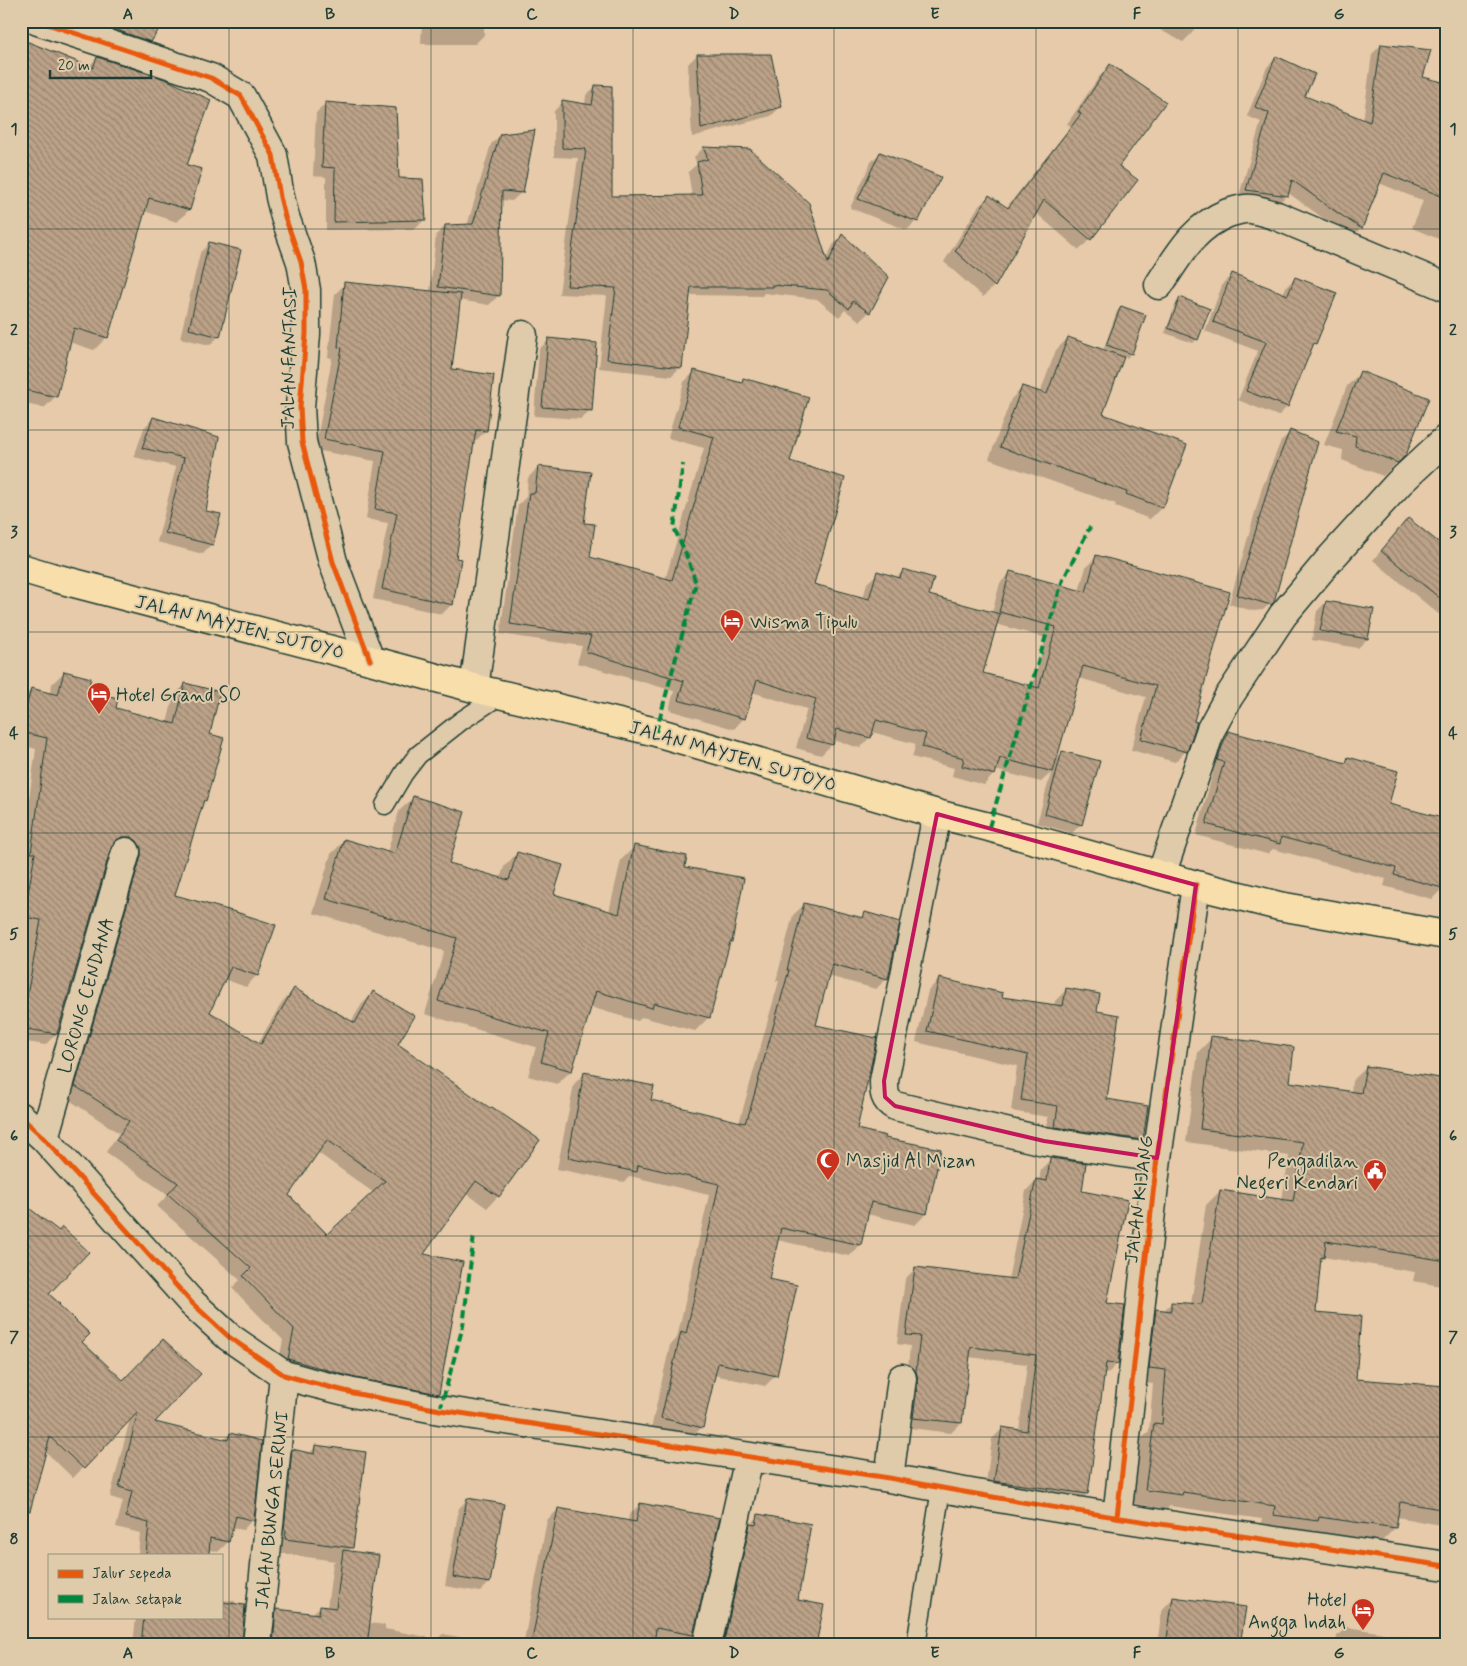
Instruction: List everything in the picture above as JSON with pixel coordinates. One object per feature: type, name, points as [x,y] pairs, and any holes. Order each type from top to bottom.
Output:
[{"type":"highway","name":"JALAN MAYJEN. SUTOYO","points":[[21,568],[474,688],[656,732],[937,814],[1196,885],[1279,906],[1446,935]]},
{"type":"street","name":"JALAN FANTASI","points":[[38,21],[211,78],[241,96],[273,155],[280,197],[301,262],[305,282],[306,334],[300,407],[302,442],[314,496],[333,562],[370,660]]},
{"type":"street","points":[[1159,285],[1190,239],[1204,226],[1218,217],[1234,211],[1250,209],[1277,216],[1446,287]]},
{"type":"street","points":[[474,688],[523,335]]},
{"type":"street","points":[[1161,875],[1211,729],[1228,698],[1283,615],[1329,560],[1399,483],[1446,439]]},
{"type":"street","points":[[937,814],[884,1081],[884,1090],[889,1103],[1044,1142],[1157,1158]]},
{"type":"street","name":"LORONG CENDANA","points":[[44,1138],[126,852]]},
{"type":"street","name":"JALAN KIJANG","points":[[1117,1517],[1157,1158],[1196,885]]},
{"type":"street","points":[[21,1117],[44,1138],[192,1303],[229,1338],[284,1374],[336,1388],[440,1410],[889,1478],[1117,1517],[1446,1566]]},
{"type":"street","name":"JALAN BUNGA SERUNI","points":[[257,1645],[284,1374]]},
{"type":"street","points":[[889,1478],[902,1378]]},
{"type":"street","points":[[707,1645],[749,1458]]},
{"type":"lane","points":[[385,805],[418,754],[461,721],[502,694]]},
{"type":"lane","points":[[916,1645],[941,1488]]},
{"type":"highlighted area","points":[[937,814],[1196,885],[1157,1158],[1044,1141],[895,1106],[885,1097],[884,1081]]},
{"type":"building","points":[[110,21],[164,21],[151,42],[108,27]]},
{"type":"building","points":[[26,41],[93,68],[97,57],[165,79],[211,100],[187,165],[202,169],[190,210],[149,198],[108,338],[74,328],[57,397],[21,389],[21,58]]},
{"type":"building","points":[[1381,44],[1431,50],[1423,77],[1446,83],[1446,198],[1384,173],[1362,229],[1292,180],[1288,196],[1246,190],[1269,113],[1255,107],[1276,56],[1315,74],[1305,96],[1370,122]]},
{"type":"building","points":[[697,54],[771,54],[782,107],[701,129]]},
{"type":"building","points":[[1110,64],[1166,102],[1119,166],[1138,180],[1091,240],[1044,200],[995,287],[955,251],[989,195],[1008,208],[1081,114],[1078,112]]},
{"type":"building","points":[[595,85],[612,86],[612,196],[702,195],[697,162],[708,159],[703,147],[750,149],[809,203],[828,263],[842,234],[889,277],[870,313],[853,301],[849,309],[827,290],[772,285],[772,287],[691,287],[682,368],[607,359],[616,288],[567,286],[586,149],[562,148],[562,100],[592,105]]},
{"type":"building","points":[[325,102],[396,108],[399,178],[423,179],[426,220],[334,222],[335,168],[322,167]]},
{"type":"building","points":[[535,130],[523,193],[502,191],[500,296],[438,287],[445,225],[473,224],[500,134]]},
{"type":"building","points":[[880,152],[941,177],[918,222],[858,199]]},
{"type":"building","points":[[209,242],[241,250],[220,337],[189,329]]},
{"type":"building","points":[[1232,273],[1288,295],[1295,277],[1337,293],[1288,407],[1246,391],[1266,342],[1213,322]]},
{"type":"building","points":[[344,282],[461,294],[452,369],[494,375],[487,431],[476,430],[456,558],[461,559],[453,605],[382,589],[397,513],[375,509],[385,451],[324,439],[342,348],[338,347]]},
{"type":"building","points":[[1180,297],[1210,309],[1198,340],[1168,328]]},
{"type":"building","points":[[1121,306],[1146,315],[1132,354],[1106,345]]},
{"type":"building","points":[[1068,337],[1124,357],[1103,414],[1187,445],[1163,508],[1126,494],[1127,492],[1000,447],[1022,386],[1047,394]]},
{"type":"building","points":[[548,338],[597,343],[592,411],[542,407]]},
{"type":"building","points":[[694,370],[742,383],[743,378],[809,397],[790,461],[845,478],[814,584],[869,599],[877,571],[900,578],[903,569],[934,578],[929,595],[1000,614],[983,673],[1039,688],[1056,627],[999,612],[1010,571],[1086,592],[1096,555],[1230,592],[1194,721],[1197,722],[1187,752],[1141,739],[1156,686],[1083,666],[1053,772],[1000,758],[995,775],[962,766],[964,758],[922,747],[926,734],[876,720],[871,738],[837,729],[833,745],[806,738],[816,699],[757,680],[745,719],[678,700],[684,681],[586,652],[591,636],[510,624],[529,493],[535,493],[538,466],[591,472],[584,523],[595,524],[590,557],[672,580],[714,437],[678,427]]},
{"type":"building","points":[[1360,371],[1429,398],[1406,455],[1398,463],[1355,446],[1356,436],[1336,431]]},
{"type":"building","points":[[153,417],[219,437],[206,511],[221,514],[213,545],[165,533],[184,458],[142,448]]},
{"type":"building","points":[[1290,430],[1318,442],[1274,602],[1271,605],[1237,595],[1271,478]]},
{"type":"building","points":[[1408,518],[1446,548],[1446,603],[1381,551]]},
{"type":"building","points":[[1326,601],[1374,609],[1368,639],[1320,631]]},
{"type":"building","points":[[64,671],[91,678],[88,691],[118,698],[116,708],[175,724],[185,683],[220,692],[210,734],[224,738],[206,801],[204,800],[175,895],[276,925],[258,976],[231,967],[210,1012],[261,1044],[294,988],[355,1023],[373,991],[415,1016],[398,1044],[540,1140],[499,1197],[476,1181],[424,1254],[463,1262],[439,1394],[356,1378],[288,1359],[294,1329],[243,1276],[251,1268],[168,1194],[178,1183],[116,1140],[129,1121],[75,1086],[141,856],[141,848],[137,841],[131,837],[122,837],[115,841],[111,848],[57,1034],[21,1028],[41,920],[24,917],[35,853],[31,853],[47,738],[21,732],[21,729],[31,688],[58,695]],"holes":[[[327,1140],[385,1181],[327,1234],[289,1195]]]},
{"type":"building","points":[[1228,731],[1346,763],[1348,757],[1398,771],[1389,804],[1446,819],[1446,889],[1394,875],[1396,868],[1281,837],[1280,844],[1206,824],[1224,762],[1217,760]]},
{"type":"building","points":[[1062,751],[1100,761],[1082,825],[1045,814]]},
{"type":"building","points":[[413,796],[465,812],[449,863],[509,880],[517,852],[563,865],[554,894],[619,914],[634,845],[687,856],[685,867],[744,878],[732,942],[730,942],[710,1018],[654,1003],[652,1008],[596,991],[572,1071],[541,1062],[549,1033],[438,1001],[457,938],[326,899],[344,839],[395,854]]},
{"type":"building","points":[[804,903],[863,918],[865,912],[900,922],[888,979],[832,964],[816,1025],[877,1038],[857,1129],[886,1136],[885,1138],[941,1149],[927,1214],[871,1202],[861,1245],[781,1228],[769,1279],[797,1285],[777,1376],[718,1363],[703,1428],[661,1418],[681,1332],[686,1334],[719,1184],[638,1165],[637,1172],[568,1158],[584,1072],[654,1086],[651,1100],[745,1123],[789,970],[787,970]]},
{"type":"building","points":[[939,978],[1003,993],[1002,997],[1063,1006],[1066,988],[1100,994],[1097,1011],[1119,1015],[1107,1099],[1148,1106],[1143,1140],[1055,1127],[1058,1106],[1021,1100],[1028,1055],[927,1031]]},
{"type":"building","points":[[1211,1036],[1294,1047],[1290,1082],[1361,1093],[1366,1066],[1446,1079],[1446,1261],[1326,1241],[1324,1258],[1321,1257],[1316,1312],[1361,1316],[1356,1379],[1446,1386],[1446,1510],[1400,1502],[1396,1528],[1319,1517],[1318,1521],[1273,1515],[1275,1506],[1183,1492],[1182,1495],[1145,1490],[1154,1423],[1162,1424],[1166,1370],[1149,1368],[1156,1309],[1171,1311],[1171,1302],[1202,1304],[1220,1190],[1293,1201],[1303,1142],[1200,1129]]},
{"type":"building","points":[[1050,1158],[1086,1163],[1082,1191],[1128,1200],[1107,1303],[1125,1305],[1118,1364],[1106,1363],[1088,1494],[994,1481],[1002,1427],[1027,1431],[1036,1355],[971,1347],[962,1423],[913,1418],[918,1380],[916,1371],[920,1336],[906,1335],[915,1267],[1015,1279],[1036,1179],[1047,1181]]},
{"type":"building","points":[[21,1202],[59,1231],[62,1227],[89,1252],[49,1294],[90,1334],[82,1342],[123,1380],[163,1339],[201,1374],[155,1422],[228,1440],[230,1433],[262,1441],[254,1521],[236,1516],[229,1542],[210,1538],[209,1554],[146,1554],[149,1523],[126,1517],[132,1491],[119,1487],[138,1412],[84,1469],[50,1437],[30,1511],[21,1510]]},
{"type":"building","points":[[315,1445],[366,1452],[353,1548],[285,1539],[286,1530],[284,1529],[292,1449],[314,1454]]},
{"type":"building","points":[[467,1498],[504,1504],[490,1583],[453,1577]]},
{"type":"building","points":[[640,1503],[720,1518],[693,1635],[656,1628],[654,1645],[531,1645],[558,1508],[636,1522]]},
{"type":"building","points":[[758,1514],[811,1524],[798,1600],[824,1605],[816,1645],[725,1645],[726,1641],[724,1641],[750,1524],[756,1525]]},
{"type":"building","points":[[343,1550],[379,1555],[367,1645],[273,1645],[276,1609],[319,1614],[320,1606],[336,1608]]},
{"type":"building","points":[[1173,1597],[1246,1607],[1240,1645],[1166,1645]]},
{"type":"building","points":[[222,1602],[245,1605],[242,1645],[141,1645],[144,1618],[222,1618]]},
{"type":"marked path","points":[[656,732],[696,583],[674,528],[683,464]]},
{"type":"marked path","points":[[989,827],[1062,582],[1090,527]]},
{"type":"marked path","points":[[440,1410],[463,1326],[474,1235]]},
{"type":"cycle path","points":[[38,21],[211,78],[241,96],[273,155],[280,197],[301,262],[306,290],[306,334],[300,407],[302,442],[333,562],[370,660]]},
{"type":"cycle path","points":[[1117,1517],[1157,1158],[1196,885]]},
{"type":"cycle path","points":[[21,1117],[44,1138],[192,1303],[229,1337],[284,1375],[353,1393],[440,1410],[889,1478],[1097,1514],[1446,1566]]},
{"type":"place","name":"Wisma Tipulu","points":[[732,642]]},
{"type":"place","name":"Hotel Grand SO","points":[[99,715]]},
{"type":"place","name":"Masjid Al Mizan","points":[[828,1181]]},
{"type":"place","name":"Pengadilan Negeri Kendari","points":[[1375,1192]]},
{"type":"place","name":"Hotel Angga Indah","points":[[1363,1631]]}]
